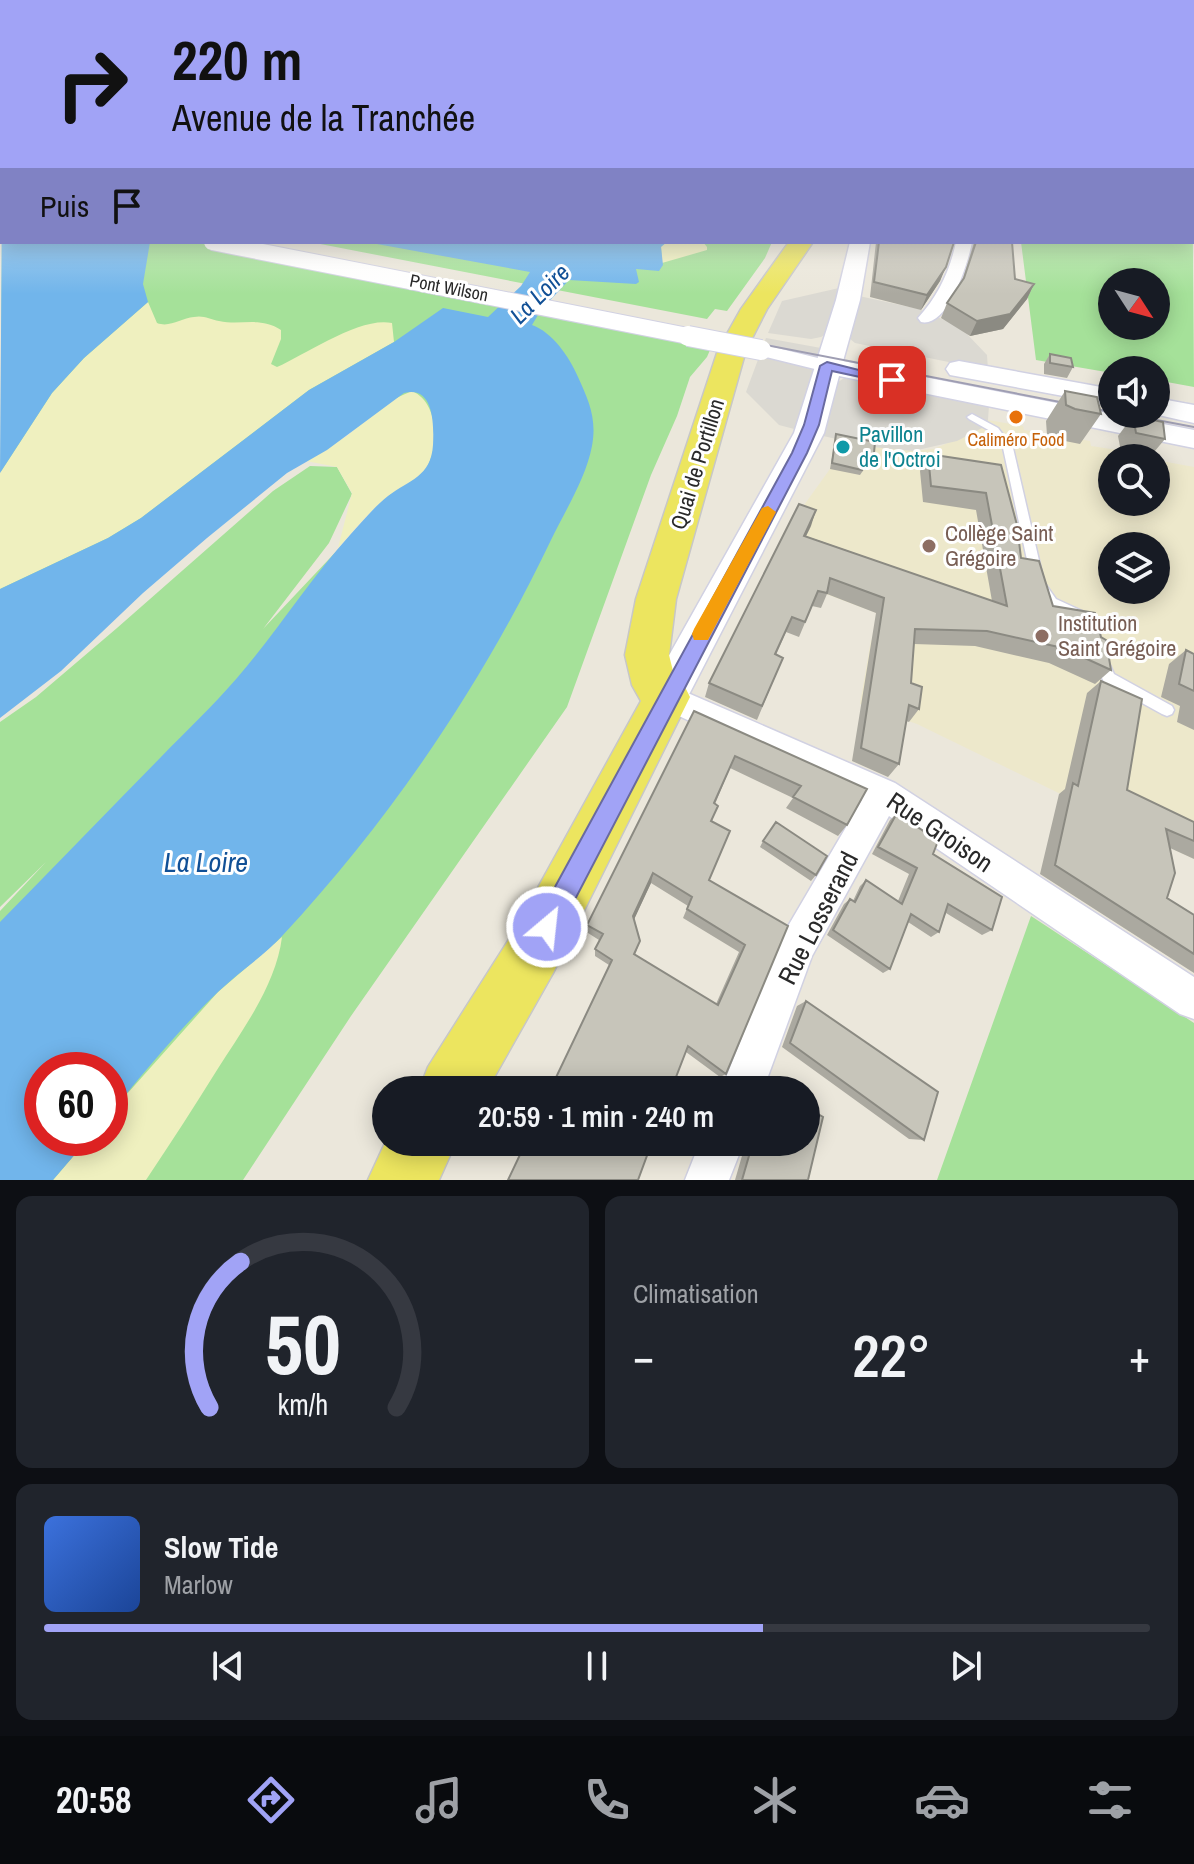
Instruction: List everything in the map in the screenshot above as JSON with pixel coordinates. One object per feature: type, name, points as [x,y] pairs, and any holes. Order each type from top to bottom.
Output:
[{"type":"main road","name":"Quai de Portillon","points":[[667,697],[654,685],[647,655],[656,599],[732,350],[754,309],[800,244]]},
{"type":"main road","points":[[459,1076],[533,953],[800,453],[848,300],[860,244]]},
{"type":"main road","points":[[829,356],[1098,395]]},
{"type":"main road","points":[[829,356],[1194,439]]},
{"type":"main road","points":[[1170,409],[1194,414]]},
{"type":"main road","points":[[402,1180],[415,1156]]},
{"type":"street","name":"Pont Wilson","points":[[222,244],[761,350],[829,356]]},
{"type":"street","points":[[927,318],[933,314],[959,267],[964,244]]},
{"type":"street","name":"Rue Groison","points":[[667,697],[884,794],[1194,1000]]},
{"type":"street","name":"Rue Losserand","points":[[747,1076],[797,946],[884,794]]},
{"type":"street","points":[[707,1180],[716,1156]]},
{"type":"lane","points":[[972,417],[995,430],[1008,448],[1038,583],[1052,602],[1087,620]]},
{"type":"lane","points":[[1096,642],[1109,678],[1167,710]]},
{"type":"shaded area","points":[[839,288],[826,334],[811,339],[768,333],[782,301]]},
{"type":"shaded area","points":[[859,296],[919,309],[951,323],[966,333],[987,355],[988,370],[855,343],[849,338]]},
{"type":"shaded area","points":[[766,338],[821,348],[798,430],[779,425],[746,392]]},
{"type":"shaded area","points":[[846,377],[989,405],[988,420],[984,427],[957,441],[913,451],[873,447],[823,436],[838,382]]},
{"type":"shaded area","name":"Institution Saint Grégoire","points":[[988,420],[1023,426],[1024,430],[1090,441],[1091,446],[1098,447],[1098,516],[1170,516],[1170,463],[1194,467],[1194,859],[917,724],[860,704],[871,640],[889,647],[882,615],[767,572],[794,519],[830,469],[832,460],[869,468],[873,447],[913,451],[934,449],[984,427]]},
{"type":"green space","points":[[2,244],[237,244],[713,343],[707,357],[690,377],[567,707],[351,1016],[243,1180],[0,1180],[0,911],[46,862],[0,907],[0,722],[36,697],[273,491],[310,466],[337,467],[352,494],[329,543],[263,629],[395,489],[369,406],[0,685]]},
{"type":"green space","points":[[320,244],[771,244],[765,258],[727,311],[715,309],[707,319]]},
{"type":"green space","points":[[1021,244],[1193,244],[1194,387],[1170,383],[1170,356],[1098,356],[1098,371],[1036,360]]},
{"type":"green space","points":[[1031,916],[1194,1023],[1194,1180],[937,1180]]},
{"type":"sand","points":[[705,244],[707,250],[662,263],[661,246]]},
{"type":"sand","points":[[148,302],[157,323],[171,324],[200,316],[227,322],[266,323],[281,330],[281,339],[271,364],[277,367],[350,330],[379,322],[392,323],[394,342],[309,390],[141,518],[108,538],[0,589],[0,473],[52,393],[84,358]]},
{"type":"sand","points":[[412,391],[421,397],[432,416],[434,441],[429,464],[420,478],[379,504],[338,548],[352,493],[337,467],[306,461],[347,436],[387,402]]},
{"type":"sand","points":[[282,937],[273,972],[257,1006],[146,1180],[53,1180],[74,1156],[128,1156],[128,1093],[218,992]]},
{"type":"water","points":[[2,244],[150,244],[143,284],[148,302],[84,358],[52,393],[0,473]]},
{"type":"water","name":"La Loire","points":[[377,244],[665,244],[661,247],[663,265],[659,271],[636,269],[639,282],[636,284],[569,280],[541,310],[532,325],[546,333],[570,361],[589,402],[593,436],[589,458],[574,494],[496,646],[432,748],[323,891],[268,950],[205,1005],[128,1092],[128,1052],[24,1052],[24,1156],[74,1156],[53,1180],[0,1180],[0,922],[228,688],[368,515],[423,471],[433,445],[433,427],[427,401],[414,392],[404,393],[327,450],[287,473],[143,593],[61,671],[0,718],[0,589],[108,538],[141,518],[309,390],[394,342],[443,308],[488,317],[521,286],[530,272]]},
{"type":"building","points":[[879,244],[953,244],[946,267],[927,295],[874,282]]},
{"type":"building","points":[[975,244],[1012,244],[1015,279],[1034,284],[1010,314],[977,321],[947,303],[964,278]]},
{"type":"building","points":[[1050,354],[1071,358],[1073,367],[1050,363]]},
{"type":"building","points":[[1065,391],[1097,397],[1098,413],[1075,409],[1066,405]]},
{"type":"building","points":[[1135,428],[1164,428],[1165,439],[1136,433]]},
{"type":"building","points":[[836,434],[875,442],[874,453],[862,470],[832,463]]},
{"type":"building","points":[[928,454],[1001,465],[1017,525],[1021,558],[1039,561],[1053,606],[1095,613],[1101,637],[1106,640],[1111,670],[1063,648],[987,631],[915,629],[911,683],[922,687],[919,709],[909,705],[899,764],[861,748],[884,598],[830,578],[827,593],[818,591],[805,622],[792,617],[775,654],[783,658],[762,706],[709,683],[799,504],[816,510],[804,536],[1007,606],[986,493],[931,486]]},
{"type":"building","points":[[1186,650],[1194,654],[1194,691],[1179,684]]},
{"type":"building","points":[[1101,681],[1142,699],[1127,790],[1194,822],[1194,841],[1166,829],[1175,873],[1167,898],[1194,915],[1194,954],[1055,865],[1073,783],[1078,786]]},
{"type":"building","points":[[694,711],[867,789],[847,825],[793,797],[801,786],[735,756],[714,803],[718,806],[711,821],[730,831],[709,880],[788,926],[726,1074],[688,1046],[676,1076],[557,1076],[612,960],[595,949],[603,934],[587,925]],"holes":[[[653,873],[692,897],[687,909],[745,945],[718,1005],[634,954],[640,941],[633,916]]]},
{"type":"building","points":[[897,813],[938,841],[933,854],[1002,897],[992,930],[948,904],[939,932],[911,914],[890,969],[833,930],[850,899],[855,902],[866,880],[902,904],[917,868],[878,847]]},
{"type":"building","points":[[776,822],[827,856],[816,875],[763,841]]},
{"type":"building","points":[[806,1001],[938,1092],[924,1140],[790,1043]]},
{"type":"building","points":[[519,1156],[647,1156],[638,1180],[508,1180]]},
{"type":"building","points":[[749,1156],[814,1156],[808,1180],[742,1180]]},
{"type":"tram line","points":[[243,244],[1098,409]]},
{"type":"tram line","points":[[1170,422],[1194,427]]},
{"type":"slow traffic","points":[[701,634],[768,512]]},
{"type":"place","name":"Caliméro Food","points":[[1016,417]]},
{"type":"place","name":"Pavillon de l'Octroi","points":[[843,447]]},
{"type":"place","name":"Collège Saint Grégoire","points":[[929,546]]},
{"type":"place","name":"Institution Saint Grégoire","points":[[1042,636]]},
{"type":"route","points":[[547,927],[800,453],[827,366],[892,380]]}]
